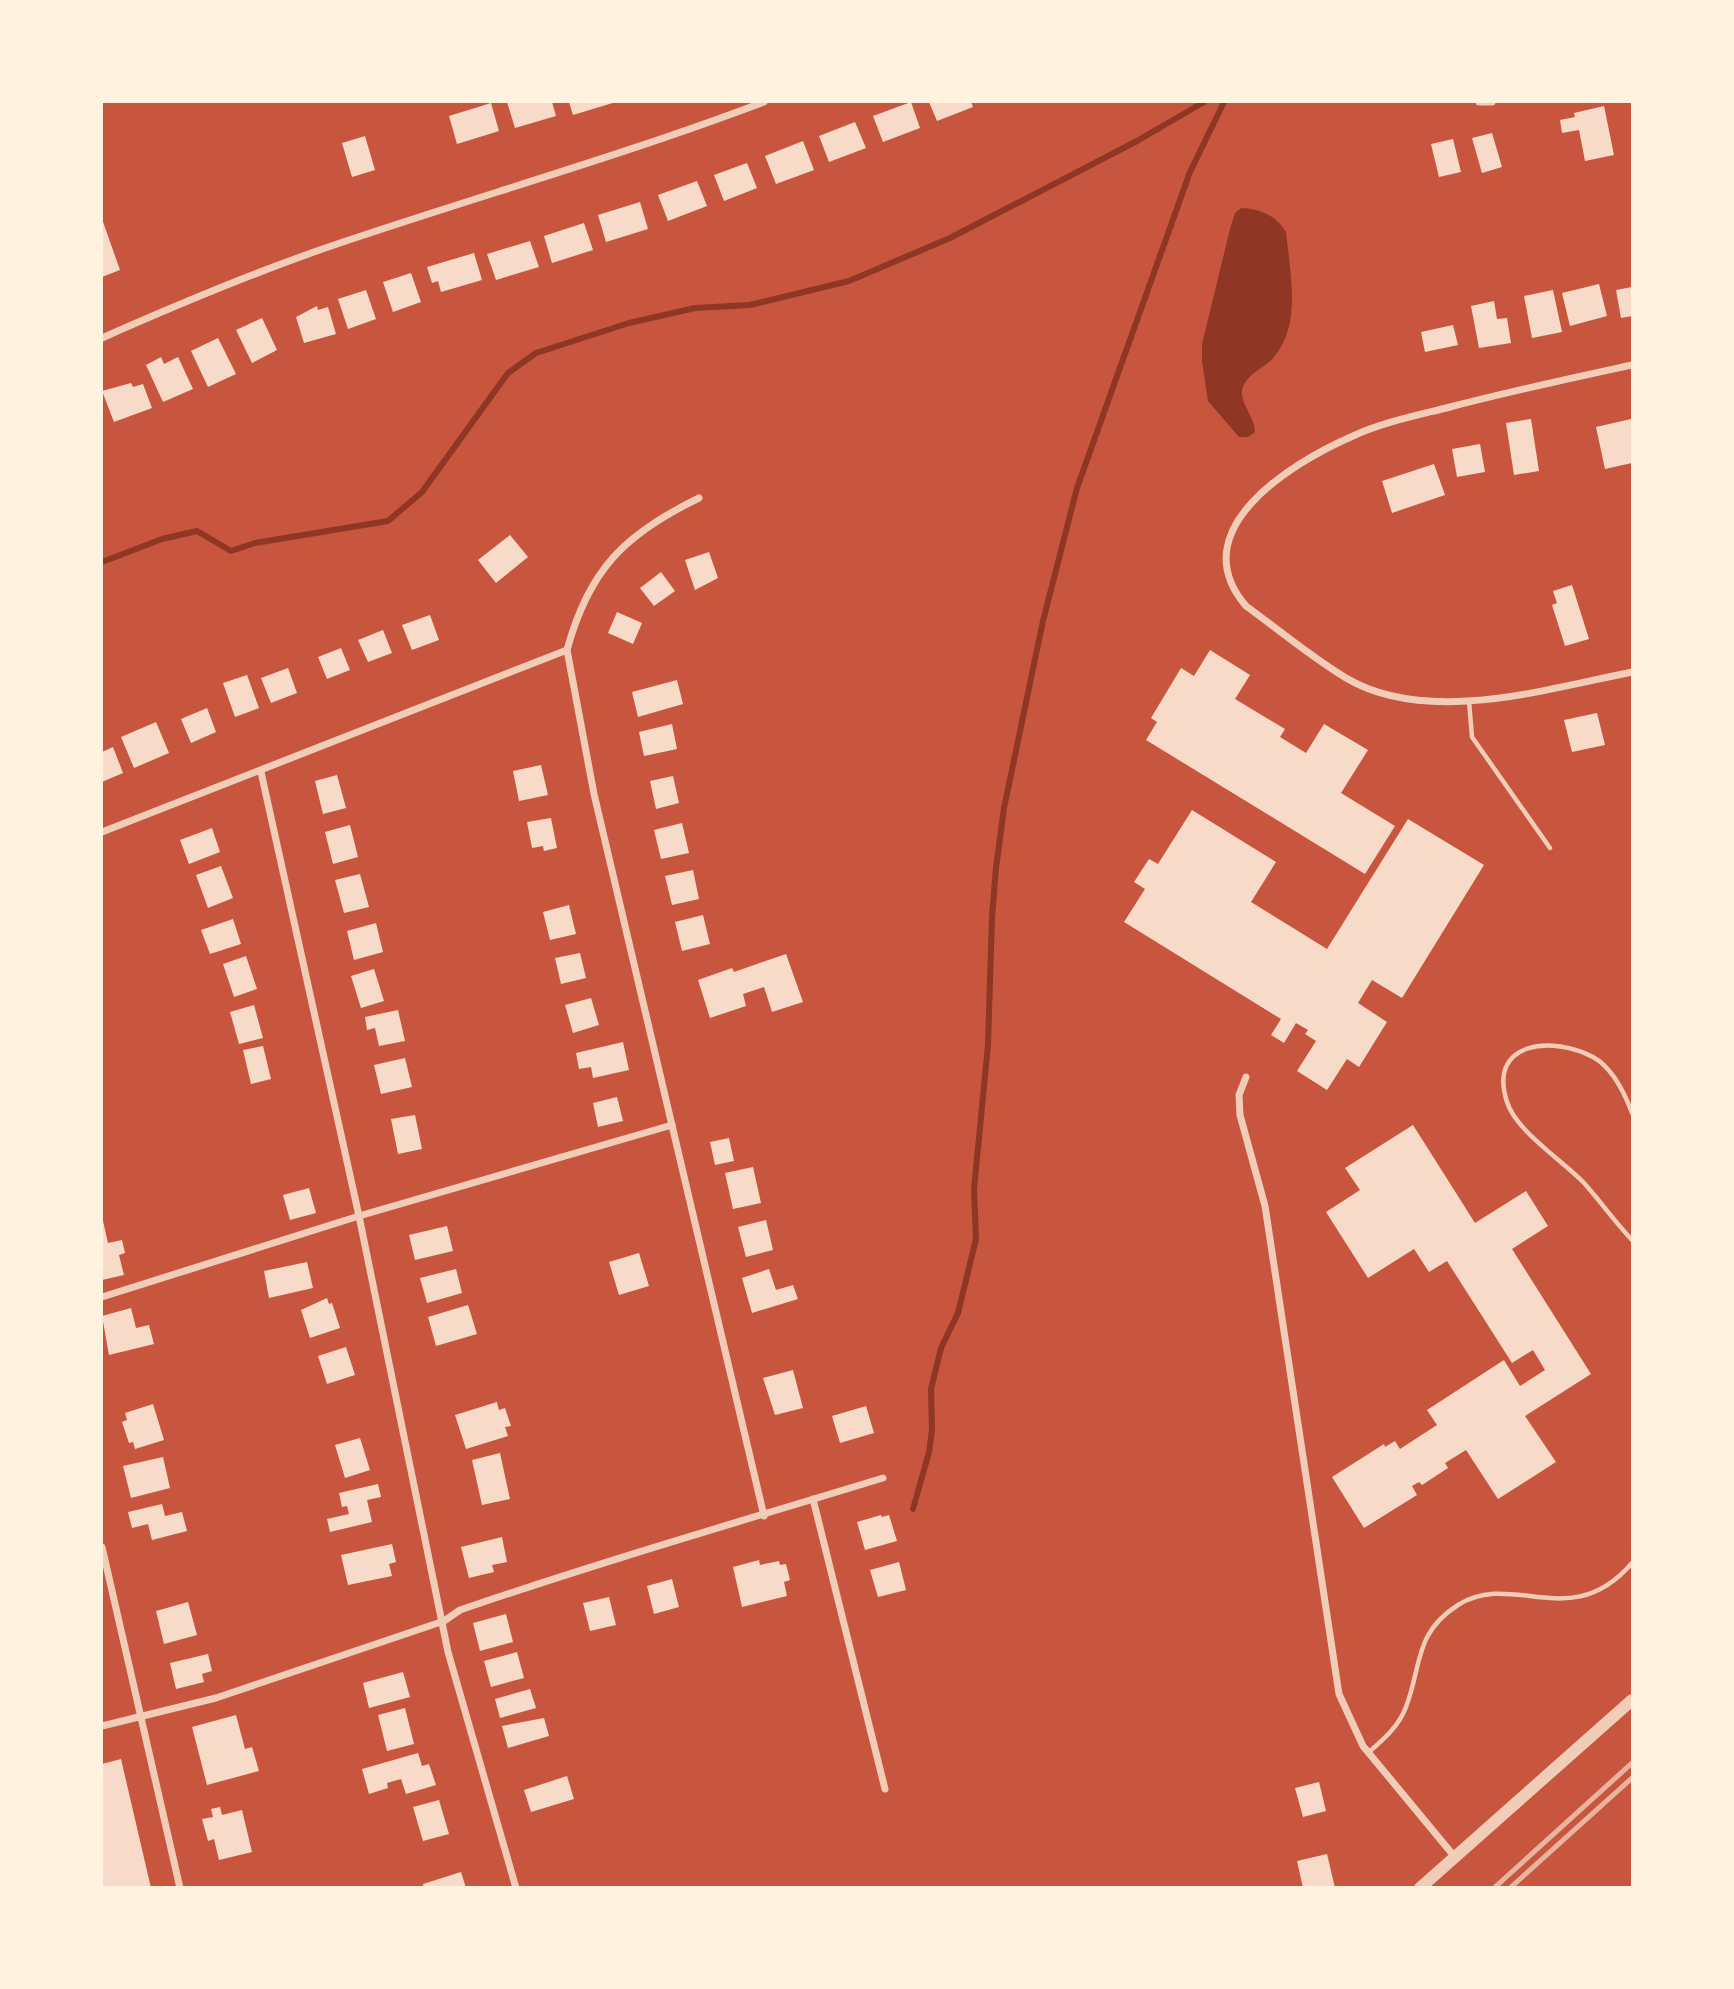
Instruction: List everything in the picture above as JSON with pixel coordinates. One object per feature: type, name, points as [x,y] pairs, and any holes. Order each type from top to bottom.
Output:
[{"type":"street","points":[[102,338],[180,303],[336,245],[673,136],[764,102]]},
{"type":"street","points":[[1479,102],[1492,102]]},
{"type":"street","points":[[1633,365],[1518,390],[1354,435],[1281,476],[1240,517],[1227,540],[1224,559],[1233,591],[1246,606],[1347,679],[1418,700],[1469,701],[1633,672]]},
{"type":"street","points":[[699,498],[654,520],[612,557],[585,598],[567,650],[594,794],[764,1516]]},
{"type":"street","points":[[102,832],[567,650]]},
{"type":"street","points":[[261,772],[359,1216],[444,1621],[448,1652],[516,1888]]},
{"type":"street","points":[[1246,1077],[1239,1095],[1240,1115],[1265,1206],[1339,1694],[1368,1753],[1454,1856]]},
{"type":"street","points":[[102,1297],[359,1216],[672,1125]]},
{"type":"street","points":[[102,1726],[216,1698],[444,1621],[460,1610],[591,1565],[764,1516],[883,1478]]},
{"type":"street","points":[[813,1499],[884,1789]]},
{"type":"street","points":[[102,1547],[180,1888]]},
{"type":"street","points":[[1420,1888],[1633,1700]]},
{"type":"lane","points":[[1469,701],[1472,737],[1550,848]]},
{"type":"lane","points":[[1633,1113],[1624,1090],[1596,1058],[1562,1045],[1531,1045],[1508,1063],[1504,1076],[1507,1104],[1520,1122],[1584,1183],[1633,1240]]},
{"type":"lane","points":[[1368,1753],[1396,1726],[1407,1706],[1413,1672],[1435,1623],[1459,1604],[1483,1594],[1550,1600],[1576,1598],[1606,1586],[1633,1563]]},
{"type":"shaded area","points":[[1241,208],[1267,214],[1286,232],[1292,298],[1283,344],[1274,357],[1249,378],[1243,387],[1242,397],[1255,432],[1248,437],[1239,437],[1208,401],[1202,361],[1202,344],[1230,229],[1235,213]]},
{"type":"building","points":[[507,102],[552,102],[556,116],[515,128]]},
{"type":"building","points":[[569,102],[616,102],[573,115]]},
{"type":"building","points":[[911,102],[920,128],[883,142],[873,116]]},
{"type":"building","points":[[929,102],[971,102],[973,107],[937,121]]},
{"type":"building","points":[[491,103],[499,131],[457,144],[449,116]]},
{"type":"building","points":[[1604,106],[1614,155],[1585,161],[1579,130],[1562,133],[1560,120],[1575,117],[1574,113]]},
{"type":"building","points":[[855,122],[866,148],[829,162],[819,136]]},
{"type":"building","points":[[1492,133],[1502,167],[1482,173],[1472,138]]},
{"type":"building","points":[[365,136],[375,170],[352,177],[342,143]]},
{"type":"building","points":[[1453,139],[1461,172],[1439,177],[1431,144]]},
{"type":"building","points":[[803,141],[814,170],[776,184],[765,156]]},
{"type":"building","points":[[747,163],[757,188],[724,201],[714,175]]},
{"type":"building","points":[[697,181],[707,206],[668,221],[658,195]]},
{"type":"building","points":[[640,202],[648,229],[606,242],[598,215]]},
{"type":"building","points":[[102,219],[120,270],[102,277]]},
{"type":"building","points":[[584,223],[593,250],[552,263],[544,236]]},
{"type":"building","points":[[530,241],[539,267],[496,280],[487,254]]},
{"type":"building","points":[[474,253],[482,280],[441,292],[438,281],[432,283],[427,267]]},
{"type":"building","points":[[411,273],[421,302],[393,312],[383,282]]},
{"type":"building","points":[[1599,284],[1607,316],[1570,326],[1562,293]]},
{"type":"building","points":[[1632,287],[1632,316],[1621,318],[1616,290]]},
{"type":"building","points":[[366,290],[376,319],[348,329],[338,299]]},
{"type":"building","points":[[1553,290],[1562,332],[1532,338],[1524,296]]},
{"type":"building","points":[[1494,301],[1497,319],[1507,318],[1511,343],[1479,348],[1471,306]]},
{"type":"building","points":[[317,306],[318,310],[328,307],[336,334],[304,343],[296,317]]},
{"type":"building","points":[[262,318],[277,350],[252,363],[236,330]]},
{"type":"building","points":[[1453,325],[1458,345],[1425,352],[1421,332]]},
{"type":"building","points":[[218,338],[236,374],[208,387],[191,351]]},
{"type":"building","points":[[161,357],[164,364],[178,357],[193,389],[163,402],[146,365]]},
{"type":"building","points":[[131,383],[133,387],[143,384],[152,408],[114,422],[102,391]]},
{"type":"building","points":[[1531,419],[1539,471],[1514,475],[1506,423]]},
{"type":"building","points":[[1631,419],[1632,463],[1605,469],[1596,427]]},
{"type":"building","points":[[1480,444],[1485,472],[1457,477],[1452,449]]},
{"type":"building","points":[[1434,464],[1445,495],[1392,513],[1382,481]]},
{"type":"building","points":[[510,535],[528,557],[496,583],[478,560]]},
{"type":"building","points":[[709,552],[718,578],[695,590],[685,560]]},
{"type":"building","points":[[661,572],[675,591],[654,606],[640,588]]},
{"type":"building","points":[[1572,585],[1589,639],[1565,646],[1552,605],[1557,603],[1553,591]]},
{"type":"building","points":[[617,612],[642,623],[633,644],[608,633]]},
{"type":"building","points":[[430,615],[439,640],[412,650],[402,625]]},
{"type":"building","points":[[383,630],[392,653],[368,662],[358,640]]},
{"type":"building","points":[[341,648],[350,670],[327,679],[318,657]]},
{"type":"building","points":[[1210,650],[1250,675],[1235,699],[1285,729],[1280,737],[1306,753],[1324,724],[1368,750],[1341,793],[1395,826],[1365,874],[1146,740],[1157,722],[1151,718],[1181,668],[1194,676]]},
{"type":"building","points":[[288,668],[297,693],[271,703],[261,678]]},
{"type":"building","points":[[247,675],[259,708],[235,717],[223,683]]},
{"type":"building","points":[[677,680],[683,704],[638,717],[632,692]]},
{"type":"building","points":[[207,708],[216,732],[191,743],[181,719]]},
{"type":"building","points":[[1597,713],[1605,745],[1572,752],[1564,720]]},
{"type":"building","points":[[156,722],[169,753],[134,768],[121,737]]},
{"type":"building","points":[[672,724],[677,749],[644,756],[639,732]]},
{"type":"building","points":[[113,747],[123,773],[102,782],[102,752]]},
{"type":"building","points":[[541,765],[548,795],[519,801],[513,771]]},
{"type":"building","points":[[337,775],[346,808],[323,814],[315,781]]},
{"type":"building","points":[[673,776],[679,803],[656,809],[650,781]]},
{"type":"building","points":[[1192,810],[1276,862],[1251,902],[1327,949],[1408,819],[1484,865],[1402,998],[1372,980],[1358,1003],[1387,1022],[1359,1067],[1347,1059],[1327,1090],[1297,1071],[1316,1041],[1305,1034],[1308,1030],[1296,1023],[1284,1043],[1271,1035],[1281,1019],[1124,922],[1145,889],[1134,882],[1149,859],[1158,864]]},
{"type":"building","points":[[551,818],[557,848],[544,851],[543,846],[532,848],[527,822]]},
{"type":"building","points":[[682,823],[689,853],[661,859],[654,830]]},
{"type":"building","points":[[350,825],[358,857],[333,864],[325,832]]},
{"type":"building","points":[[212,828],[220,852],[189,864],[180,840]]},
{"type":"building","points":[[221,866],[233,898],[208,908],[196,875]]},
{"type":"building","points":[[693,870],[699,899],[672,905],[665,876]]},
{"type":"building","points":[[360,874],[369,907],[344,913],[335,880]]},
{"type":"building","points":[[569,905],[576,934],[550,940],[543,912]]},
{"type":"building","points":[[703,915],[710,944],[682,951],[675,922]]},
{"type":"building","points":[[233,919],[241,944],[210,954],[201,930]]},
{"type":"building","points":[[376,923],[383,952],[354,960],[347,931]]},
{"type":"building","points":[[580,953],[586,978],[561,984],[555,958]]},
{"type":"building","points":[[786,954],[803,1002],[772,1012],[764,987],[743,994],[746,1006],[710,1018],[698,980],[732,968],[734,972]]},
{"type":"building","points":[[246,956],[257,989],[234,997],[223,964]]},
{"type":"building","points":[[374,969],[384,1001],[361,1008],[351,976]]},
{"type":"building","points":[[591,998],[599,1025],[573,1033],[565,1005]]},
{"type":"building","points":[[254,1005],[263,1038],[239,1044],[230,1012]]},
{"type":"building","points":[[398,1010],[405,1041],[379,1046],[375,1028],[367,1030],[365,1017]]},
{"type":"building","points":[[623,1042],[629,1070],[593,1078],[591,1067],[579,1069],[576,1053]]},
{"type":"building","points":[[263,1046],[271,1079],[251,1084],[243,1050]]},
{"type":"building","points":[[405,1058],[412,1087],[381,1094],[374,1065]]},
{"type":"building","points":[[617,1097],[623,1121],[598,1127],[593,1103]]},
{"type":"building","points":[[415,1115],[422,1149],[398,1154],[391,1119]]},
{"type":"building","points":[[1413,1125],[1475,1223],[1526,1191],[1548,1226],[1512,1249],[1591,1374],[1525,1416],[1556,1462],[1498,1499],[1466,1450],[1445,1463],[1448,1468],[1422,1485],[1419,1482],[1412,1486],[1417,1495],[1364,1528],[1332,1477],[1384,1444],[1385,1447],[1395,1441],[1400,1449],[1437,1425],[1427,1410],[1504,1360],[1520,1386],[1545,1370],[1533,1350],[1512,1363],[1447,1261],[1429,1272],[1414,1249],[1368,1278],[1326,1212],[1360,1190],[1345,1168]]},
{"type":"building","points":[[729,1138],[734,1161],[715,1165],[710,1142]]},
{"type":"building","points":[[753,1167],[761,1203],[733,1209],[725,1173]]},
{"type":"building","points":[[309,1188],[316,1213],[290,1220],[283,1195]]},
{"type":"building","points":[[766,1220],[773,1250],[746,1257],[738,1227]]},
{"type":"building","points":[[103,1221],[108,1243],[122,1240],[125,1253],[119,1255],[124,1275],[102,1280]]},
{"type":"building","points":[[447,1226],[453,1251],[415,1260],[409,1235]]},
{"type":"building","points":[[639,1253],[649,1286],[619,1295],[609,1262]]},
{"type":"building","points":[[307,1262],[313,1288],[269,1298],[264,1271]]},
{"type":"building","points":[[456,1269],[462,1293],[427,1303],[420,1278]]},
{"type":"building","points":[[769,1269],[776,1290],[793,1285],[798,1299],[752,1313],[742,1278]]},
{"type":"building","points":[[327,1298],[329,1304],[332,1303],[340,1328],[310,1338],[301,1310]]},
{"type":"building","points":[[468,1305],[477,1334],[436,1346],[428,1317]]},
{"type":"building","points":[[131,1308],[136,1328],[149,1325],[154,1344],[109,1355],[102,1316]]},
{"type":"building","points":[[346,1347],[355,1375],[327,1384],[318,1356]]},
{"type":"building","points":[[793,1370],[803,1408],[775,1415],[763,1378]]},
{"type":"building","points":[[497,1402],[499,1410],[505,1408],[511,1426],[505,1427],[508,1436],[466,1449],[455,1415]]},
{"type":"building","points":[[153,1404],[164,1440],[135,1449],[133,1442],[129,1443],[122,1422],[127,1420],[125,1413]]},
{"type":"building","points":[[866,1406],[874,1433],[840,1443],[832,1416]]},
{"type":"building","points":[[360,1438],[370,1470],[345,1478],[335,1445]]},
{"type":"building","points":[[500,1453],[510,1499],[482,1505],[472,1460]]},
{"type":"building","points":[[163,1457],[170,1488],[131,1498],[123,1466]]},
{"type":"building","points":[[378,1484],[381,1497],[367,1500],[372,1522],[330,1532],[327,1519],[349,1514],[347,1506],[342,1507],[339,1493]]},
{"type":"building","points":[[162,1504],[165,1516],[182,1512],[187,1531],[152,1540],[148,1524],[132,1528],[128,1512]]},
{"type":"building","points":[[889,1515],[897,1541],[865,1550],[857,1522]]},
{"type":"building","points":[[502,1537],[507,1562],[492,1565],[494,1572],[469,1578],[461,1547]]},
{"type":"building","points":[[392,1544],[396,1562],[389,1564],[392,1576],[348,1585],[341,1555]]},
{"type":"building","points":[[759,1560],[760,1565],[779,1561],[780,1565],[786,1564],[790,1580],[784,1582],[787,1596],[742,1607],[733,1567]]},
{"type":"building","points":[[899,1562],[906,1590],[878,1597],[870,1570]]},
{"type":"building","points":[[672,1579],[679,1607],[654,1614],[647,1586]]},
{"type":"building","points":[[609,1597],[616,1625],[590,1631],[583,1603]]},
{"type":"building","points":[[188,1602],[197,1635],[164,1644],[156,1611]]},
{"type":"building","points":[[506,1614],[513,1642],[480,1651],[473,1623]]},
{"type":"building","points":[[517,1652],[524,1678],[491,1687],[484,1661]]},
{"type":"building","points":[[208,1654],[212,1671],[202,1674],[204,1682],[176,1689],[170,1663]]},
{"type":"building","points":[[403,1672],[410,1697],[369,1708],[363,1683]]},
{"type":"building","points":[[530,1689],[536,1708],[500,1718],[495,1699]]},
{"type":"building","points":[[405,1708],[414,1744],[387,1751],[378,1715]]},
{"type":"building","points":[[236,1715],[245,1749],[252,1747],[259,1771],[207,1785],[192,1727]]},
{"type":"building","points":[[544,1718],[549,1736],[508,1748],[502,1726]]},
{"type":"building","points":[[418,1753],[422,1766],[429,1764],[436,1785],[406,1794],[401,1779],[387,1783],[388,1788],[369,1794],[362,1769]]},
{"type":"building","points":[[121,1759],[151,1888],[102,1888],[102,1764]]},
{"type":"building","points":[[567,1776],[574,1799],[531,1812],[524,1790]]},
{"type":"building","points":[[1319,1782],[1326,1811],[1303,1817],[1295,1788]]},
{"type":"building","points":[[439,1800],[449,1834],[423,1841],[413,1807]]},
{"type":"building","points":[[220,1807],[222,1815],[242,1810],[252,1852],[219,1860],[214,1839],[208,1841],[202,1819],[213,1817],[211,1809]]},
{"type":"building","points":[[1327,1854],[1335,1888],[1303,1888],[1297,1861]]},
{"type":"building","points":[[461,1872],[466,1888],[424,1888],[423,1884]]},
{"type":"waterway","points":[[102,562],[162,539],[197,531],[231,551],[255,543],[388,521],[422,492],[508,373],[536,353],[629,323],[695,308],[750,305],[849,281],[950,238],[1137,141],[1204,102]]},
{"type":"waterway","points":[[913,1509],[929,1452],[932,1430],[931,1389],[941,1348],[958,1313],[976,1239],[974,1189],[988,1045],[996,868],[1004,808],[1043,621],[1077,488],[1190,172],[1224,102]]},
{"type":"railway","points":[[1494,1888],[1632,1763]]},
{"type":"railway","points":[[1510,1888],[1632,1778]]}]
